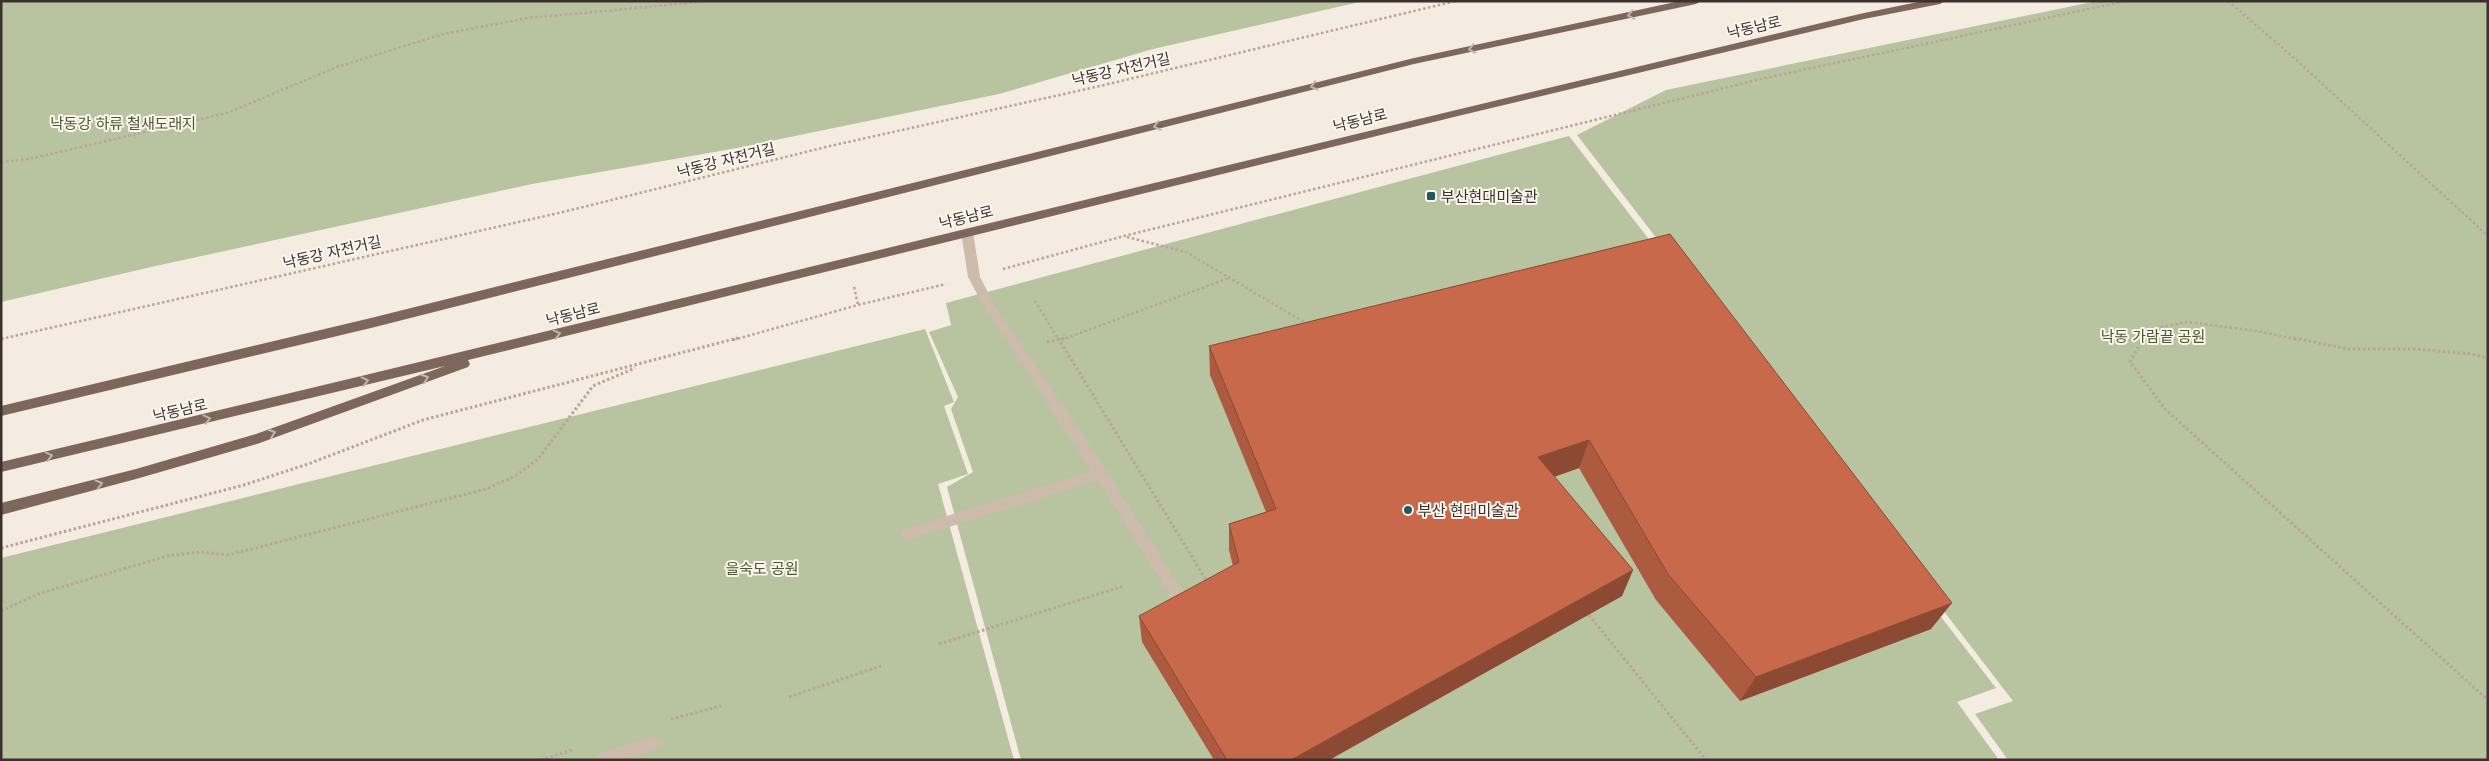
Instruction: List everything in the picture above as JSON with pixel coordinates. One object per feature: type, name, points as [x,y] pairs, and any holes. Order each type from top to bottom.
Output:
[{"type":"main road","points":[[1,411],[371,323],[1414,61],[1696,1]]},
{"type":"main road","name":"낙동남로","points":[[1,467],[524,342],[1458,112],[1864,16],[1940,1]]},
{"type":"main road","points":[[1,509],[136,474],[257,439],[524,342]]},
{"type":"lane","points":[[967,232],[974,277],[990,307],[1101,474],[1190,615]]},
{"type":"lane","points":[[908,534],[1101,474]]},
{"type":"lane","points":[[600,760],[656,743]]},
{"type":"path","points":[[1,162],[29,160],[227,113],[337,67],[444,34],[528,18],[710,1]]},
{"type":"path","name":"낙동강 자전거길","points":[[1,338],[563,212],[830,146],[1100,86],[1456,1]]},
{"type":"path","points":[[1,548],[244,485],[308,464],[423,420],[645,364],[858,305],[974,277],[1124,236],[1766,78],[2126,1]]},
{"type":"path","points":[[2228,1],[2293,57],[2488,236]]},
{"type":"path","points":[[1124,236],[1186,252],[1314,328]]},
{"type":"path","points":[[1060,340],[1230,278]]},
{"type":"path","points":[[1035,301],[1208,583]]},
{"type":"path","points":[[2488,358],[2472,354],[2415,349],[2348,349],[2257,331],[2187,322],[2147,330],[2130,362],[2166,409],[2488,700]]},
{"type":"path","points":[[1,610],[38,594],[167,556],[200,552],[228,555],[486,489],[517,475],[538,458],[593,386],[645,364]]},
{"type":"path","points":[[939,644],[1124,586]]},
{"type":"path","points":[[1588,615],[1706,760]]},
{"type":"path","points":[[789,698],[884,665]]},
{"type":"green space","name":"낙동강 하류 철새도래지","points":[[1,1],[1364,1],[1153,49],[999,94],[737,148],[532,184],[151,267],[1,302]]},
{"type":"green space","name":"낙동 가람끝 공원","points":[[2097,1],[2488,1],[2488,760],[2008,760],[1975,714],[2013,701],[1577,135],[1666,90]]},
{"type":"green space","points":[[1569,136],[1996,688],[1957,702],[1999,760],[1021,760],[947,487],[973,472],[951,409],[958,397],[929,332],[951,325],[946,303]]},
{"type":"green space","name":"을숙도 공원","points":[[925,329],[954,402],[944,406],[968,474],[938,484],[1014,760],[1,760],[1,558]]},
{"type":"building","name":"부산 현대미술관","points":[[1670,234],[1952,603],[1756,677],[1668,574],[1589,440],[1538,457],[1633,570],[1291,760],[1227,760],[1139,616],[1239,562],[1229,524],[1276,509],[1209,346]]},
{"type":"place","name":"부산현대미술관","points":[[1431,196]]},
{"type":"place","name":"부산 현대미술관","points":[[1408,510]]}]
